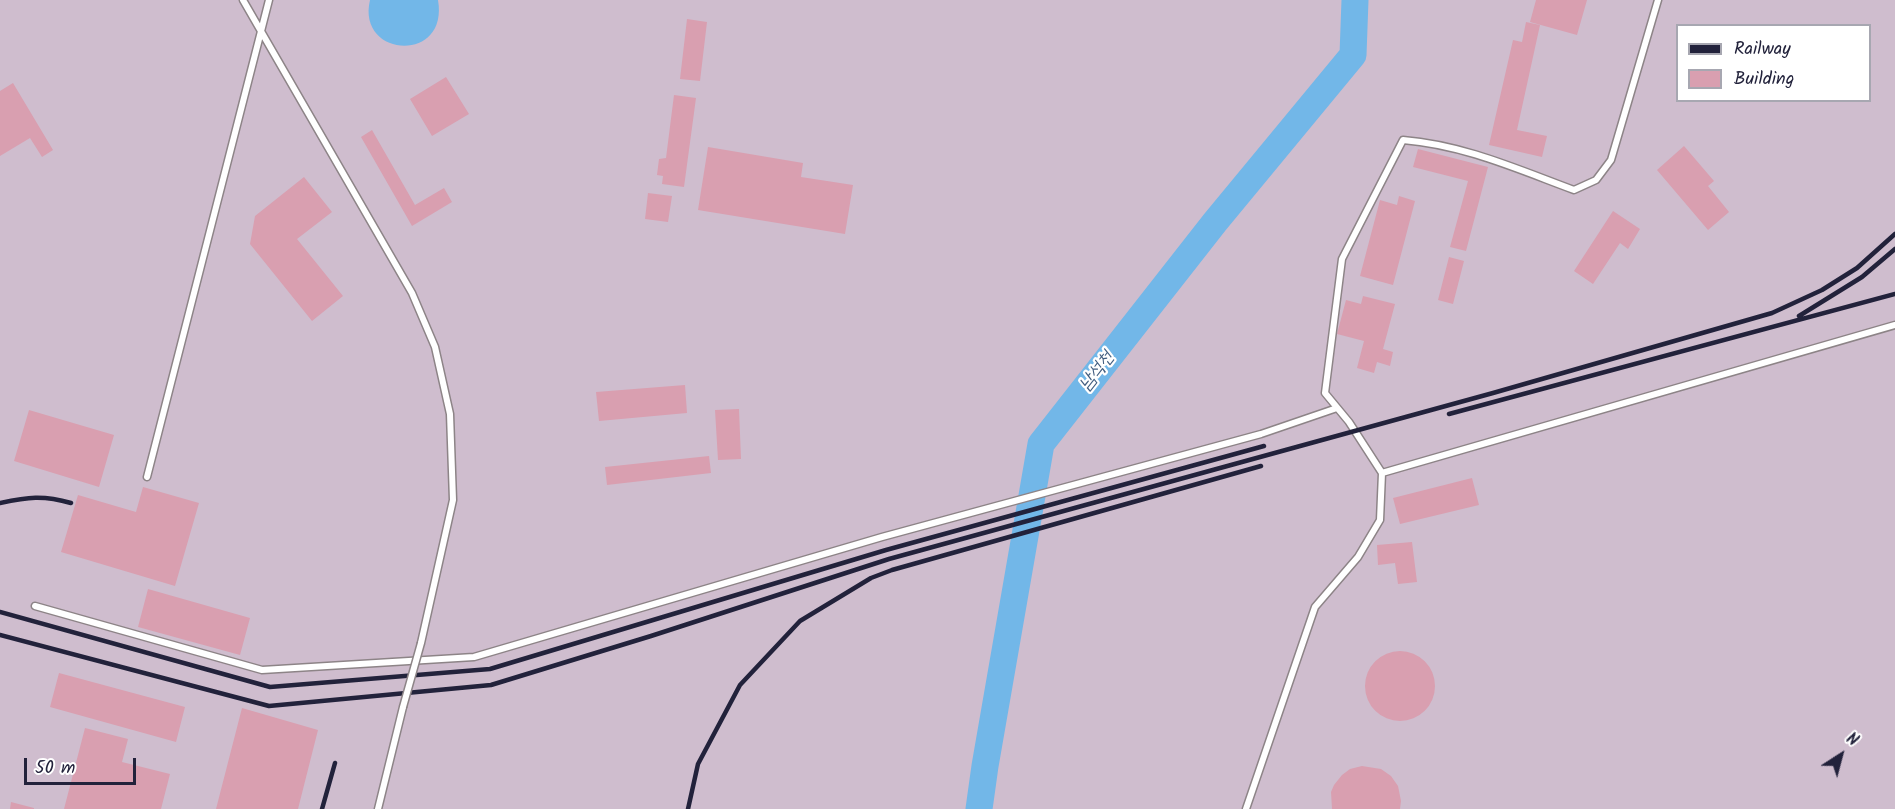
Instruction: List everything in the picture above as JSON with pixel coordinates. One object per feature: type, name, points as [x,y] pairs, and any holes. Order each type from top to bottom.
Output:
[{"type":"lane","points":[[243,0],[412,293],[435,347],[450,414],[453,500],[421,643],[378,809]]},
{"type":"lane","points":[[147,477],[269,0]]},
{"type":"lane","points":[[1246,809],[1315,607],[1358,557],[1380,520],[1382,473],[1349,422],[1325,393],[1342,259],[1403,140],[1431,142],[1462,149],[1574,190],[1596,180],[1611,160],[1658,0]]},
{"type":"lane","points":[[1382,473],[1895,325]]},
{"type":"lane","points":[[35,606],[262,670],[474,657],[882,537],[1261,434],[1337,408]]},
{"type":"shaded area","points":[[0,0],[1895,0],[1895,809],[0,809]]},
{"type":"water","points":[[370,0],[438,0],[438,21],[430,35],[418,43],[403,46],[388,42],[376,33],[369,19]]},
{"type":"building","points":[[1536,0],[1587,0],[1577,35],[1530,22]]},
{"type":"building","points":[[687,19],[707,22],[700,81],[680,79]]},
{"type":"building","points":[[1526,22],[1540,25],[1517,130],[1547,136],[1542,157],[1489,145],[1513,40],[1522,42]]},
{"type":"building","points":[[446,77],[469,114],[432,136],[410,99]]},
{"type":"building","points":[[13,83],[53,150],[42,157],[30,138],[0,156],[0,91]]},
{"type":"building","points":[[674,95],[696,98],[684,187],[662,184],[663,176],[657,175],[659,159],[666,158]]},
{"type":"building","points":[[372,130],[415,205],[444,188],[452,202],[412,226],[361,137]]},
{"type":"building","points":[[1684,146],[1714,181],[1708,186],[1729,212],[1708,230],[1657,170]]},
{"type":"building","points":[[708,147],[803,163],[801,177],[853,185],[845,234],[698,210]]},
{"type":"building","points":[[1418,149],[1488,167],[1466,251],[1450,247],[1468,181],[1413,167]]},
{"type":"building","points":[[304,177],[332,212],[297,239],[343,296],[312,321],[250,244],[255,216]]},
{"type":"building","points":[[648,193],[672,196],[668,222],[645,219]]},
{"type":"building","points":[[1399,196],[1415,201],[1393,285],[1360,276],[1380,200],[1397,205]]},
{"type":"building","points":[[1613,211],[1640,229],[1628,249],[1620,243],[1593,284],[1574,271]]},
{"type":"building","points":[[1449,257],[1464,261],[1453,304],[1438,300]]},
{"type":"building","points":[[1363,296],[1395,304],[1383,349],[1393,352],[1390,366],[1377,362],[1374,373],[1357,368],[1364,341],[1337,334],[1346,300],[1361,304]]},
{"type":"building","points":[[685,385],[687,413],[599,421],[596,392]]},
{"type":"building","points":[[739,409],[741,459],[718,460],[715,410]]},
{"type":"building","points":[[29,410],[114,435],[99,487],[14,461]]},
{"type":"building","points":[[709,456],[711,473],[607,485],[605,467]]},
{"type":"building","points":[[1472,478],[1479,505],[1400,524],[1393,498]]},
{"type":"building","points":[[143,487],[199,503],[175,586],[61,552],[78,495],[136,512]]},
{"type":"building","points":[[1412,542],[1417,582],[1398,584],[1395,563],[1378,565],[1377,545]]},
{"type":"building","points":[[148,589],[250,618],[240,655],[138,627]]},
{"type":"building","points":[[1400,651],[1419,657],[1429,667],[1435,686],[1429,705],[1419,715],[1400,721],[1381,715],[1371,705],[1365,686],[1371,667],[1381,657]]},
{"type":"building","points":[[59,673],[185,707],[176,742],[50,707]]},
{"type":"building","points":[[242,708],[318,730],[298,809],[216,809]]},
{"type":"building","points":[[85,728],[128,739],[122,762],[170,774],[161,809],[64,809]]},
{"type":"building","points":[[1362,766],[1381,769],[1391,776],[1398,786],[1400,809],[1332,809],[1331,792],[1334,785],[1350,769]]},
{"type":"building","points":[[11,802],[34,808],[34,809],[10,809]]},
{"type":"waterway","name":"남석천","points":[[979,809],[1041,444],[1215,222],[1353,55],[1355,0]]},
{"type":"railway","points":[[0,635],[269,706],[491,685],[889,559],[1493,393],[1772,313],[1822,290],[1857,268],[1895,234]]},
{"type":"railway","points":[[1799,316],[1862,277],[1895,249]]},
{"type":"railway","points":[[1449,414],[1895,294]]},
{"type":"railway","points":[[0,612],[270,687],[490,669],[886,550],[1264,446]]},
{"type":"railway","points":[[688,809],[698,764],[740,685],[800,621],[871,578],[892,570],[1261,466]]},
{"type":"railway","points":[[0,503],[36,498],[71,503]]},
{"type":"railway","points":[[322,809],[335,763]]}]
